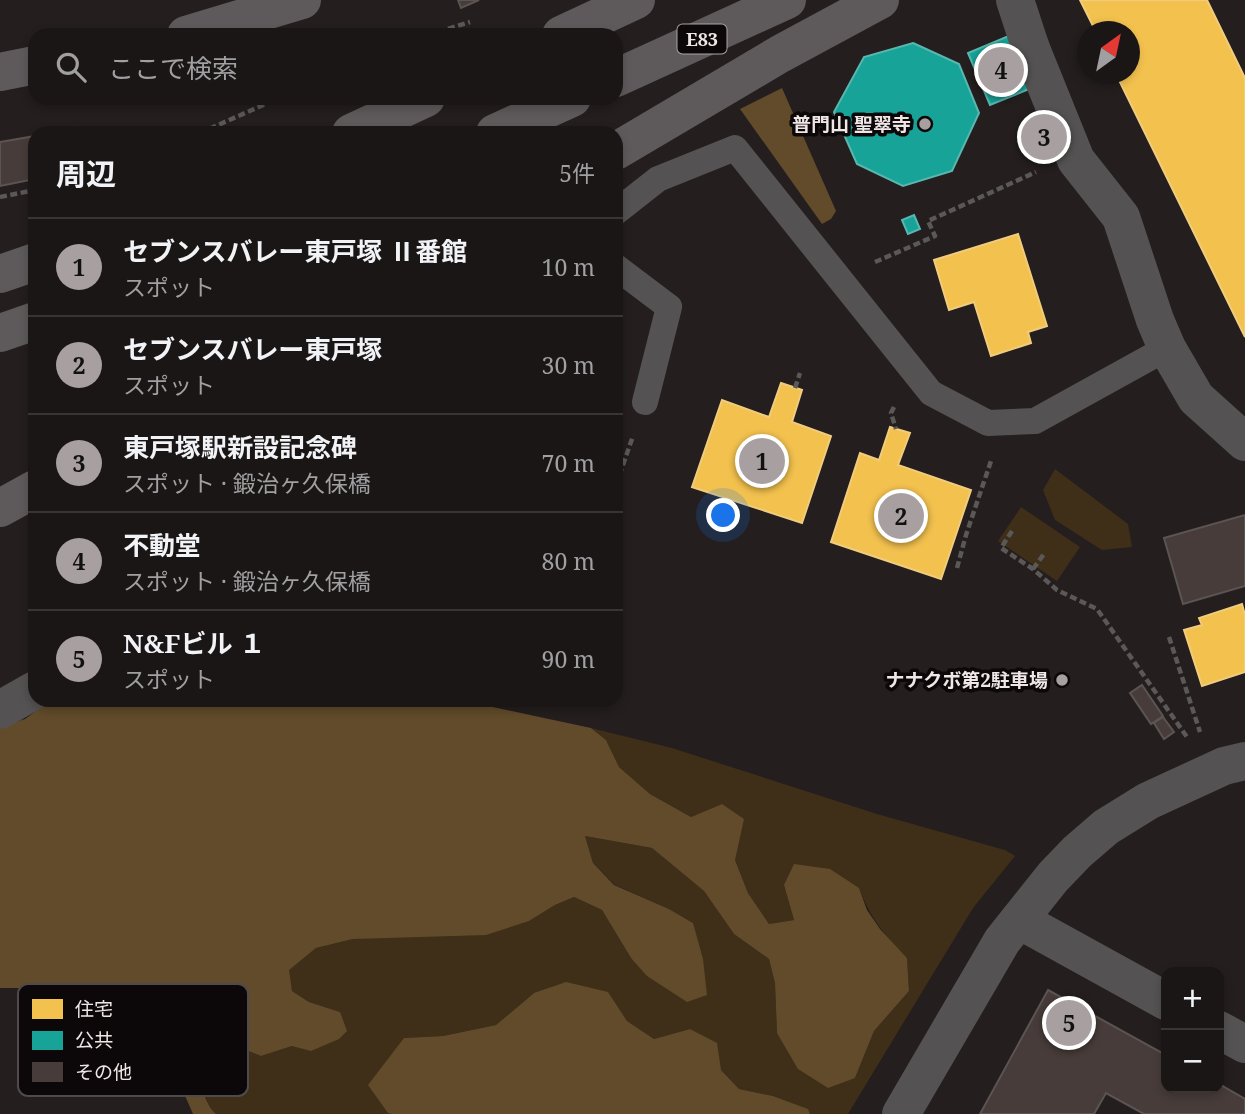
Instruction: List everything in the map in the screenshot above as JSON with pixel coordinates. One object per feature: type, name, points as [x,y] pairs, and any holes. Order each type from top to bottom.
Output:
[{"type":"highway","points":[[209,28],[302,0]]},
{"type":"highway","points":[[576,28],[636,0]]},
{"type":"highway","name":"E83","points":[[623,75],[787,0]]},
{"type":"highway","points":[[623,147],[780,54],[880,0]]},
{"type":"highway","points":[[0,72],[28,66]]},
{"type":"highway","points":[[366,126],[411,105]]},
{"type":"highway","points":[[510,126],[557,105]]},
{"type":"highway","points":[[0,274],[28,264]]},
{"type":"highway","points":[[0,333],[28,323]]},
{"type":"highway","points":[[0,508],[28,493]]},
{"type":"street","points":[[1015,0],[1076,160],[1121,217],[1167,348],[1196,398],[1245,442]]},
{"type":"street","points":[[0,710],[28,694]]},
{"type":"street","points":[[901,1114],[1002,942],[1053,877],[1106,827],[1148,801],[1229,766]]},
{"type":"street","points":[[1019,920],[1161,998]]},
{"type":"street","points":[[1224,1033],[1245,1044]]},
{"type":"lane","points":[[623,206],[658,179],[735,148],[931,393],[988,423],[1035,421],[1167,348]]},
{"type":"lane","points":[[623,272],[669,307],[645,402]]},
{"type":"path","points":[[451,28],[470,22]]},
{"type":"path","points":[[216,126],[263,105]]},
{"type":"path","points":[[867,265],[934,236],[928,221],[1046,168]]},
{"type":"path","points":[[0,197],[28,191]]},
{"type":"path","points":[[795,387],[800,373]]},
{"type":"path","points":[[623,465],[628,450]]},
{"type":"path","points":[[957,568],[993,454]]},
{"type":"path","points":[[1012,531],[1001,548],[1033,569],[1057,590],[1097,609],[1172,718]]},
{"type":"path","points":[[1033,569],[1044,554]]},
{"type":"path","points":[[1169,637],[1229,766]]},
{"type":"shaded area","points":[[782,88],[836,211],[831,219],[822,224],[740,109]]},
{"type":"shaded area","points":[[1055,469],[1128,524],[1132,547],[1102,550],[1055,520],[1043,490]]},
{"type":"shaded area","points":[[1021,507],[1080,547],[1057,581],[998,541]]},
{"type":"shaded area","points":[[41,707],[493,707],[591,728],[606,740],[619,767],[650,794],[691,817],[722,804],[744,819],[735,860],[748,893],[769,924],[794,920],[784,885],[794,864],[830,869],[859,888],[867,910],[880,929],[907,958],[909,991],[874,1031],[855,1078],[828,1088],[798,1069],[777,1033],[775,983],[769,959],[734,934],[704,891],[652,848],[585,836],[593,863],[614,885],[669,909],[693,923],[703,959],[707,995],[687,1002],[647,976],[631,958],[602,910],[574,897],[529,921],[486,935],[353,939],[316,948],[289,970],[292,991],[309,1002],[340,1012],[347,1031],[339,1039],[311,1051],[292,1046],[261,1056],[248,1051],[248,984],[18,984],[18,988],[0,988],[0,727],[25,719]]},
{"type":"shaded area","points":[[591,728],[672,748],[877,814],[1005,850],[1015,856],[973,908],[848,1114],[810,1114],[807,1109],[773,1096],[739,1089],[690,1029],[654,1039],[627,1021],[608,993],[534,993],[496,1025],[443,1036],[404,1038],[388,1113],[391,1114],[216,1114],[205,1096],[248,1096],[248,1051],[261,1056],[292,1046],[340,1012],[309,1002],[292,991],[288,970],[316,948],[353,939],[529,921],[574,897],[602,910],[631,958],[693,923],[615,885],[593,863],[585,836],[652,848],[704,891],[734,934],[769,959],[775,983],[777,1033],[855,1078],[874,1031],[909,991],[907,958],[879,926],[859,888],[784,885],[794,920],[769,924],[748,893],[735,860],[722,804],[691,817],[650,794],[619,767],[606,740]]},
{"type":"shaded area","points":[[566,982],[608,992],[627,1021],[654,1039],[690,1029],[717,1043],[721,1070],[739,1089],[773,1096],[808,1109],[810,1114],[391,1114],[368,1085],[404,1038],[443,1036],[496,1025],[534,993]]},
{"type":"shaded area","points":[[185,1096],[205,1096],[216,1114],[193,1114]]},
{"type":"building: 住宅","points":[[1080,0],[1207,0],[1245,78],[1245,337],[1121,84],[1140,84],[1140,21],[1090,21]]},
{"type":"building: 住宅","points":[[1018,234],[1047,326],[1028,332],[1031,343],[991,356],[974,302],[949,310],[934,260]]},
{"type":"building: 住宅","points":[[781,383],[802,390],[792,422],[831,436],[802,523],[692,487],[722,400],[769,417]]},
{"type":"building: 住宅","points":[[890,427],[910,433],[898,465],[971,490],[941,579],[831,542],[860,453],[879,460]]},
{"type":"building: 住宅","points":[[1242,604],[1245,615],[1245,672],[1202,686],[1184,630],[1202,625],[1199,618]]},
{"type":"building: 公共","points":[[1011,35],[1034,87],[990,105],[968,53]]},
{"type":"building: 公共","points":[[913,43],[959,64],[979,113],[952,171],[903,186],[857,164],[834,112],[864,57]]},
{"type":"building: 公共","points":[[914,215],[920,229],[908,234],[902,220]]},
{"type":"building: その他","points":[[458,0],[479,0],[461,8]]},
{"type":"building: その他","points":[[28,137],[28,180],[0,186],[0,142]]},
{"type":"building: その他","points":[[1245,515],[1245,586],[1183,604],[1164,538]]},
{"type":"building: その他","points":[[1142,685],[1163,716],[1151,724],[1130,693]]},
{"type":"building: その他","points":[[1163,717],[1174,732],[1164,739],[1154,723]]},
{"type":"building: その他","points":[[1048,990],[1161,1052],[1161,1093],[1224,1093],[1224,1087],[1245,1099],[1245,1114],[1144,1114],[1106,1093],[1094,1114],[980,1114]]},
{"type":"place","name":"不動堂","points":[[1001,70]]},
{"type":"place","name":"普門山 聖翠寺","points":[[925,124]]},
{"type":"place","name":"東戸塚駅新設記念碑","points":[[1044,137]]},
{"type":"place","name":"セブンスバレー東戸塚 Ⅱ番館","points":[[762,461]]},
{"type":"place","name":"セブンスバレー東戸塚","points":[[901,516]]},
{"type":"place","name":"ナナクボ第2駐車場","points":[[1062,680]]},
{"type":"place","name":"N&Fビル １","points":[[1069,1023]]}]
